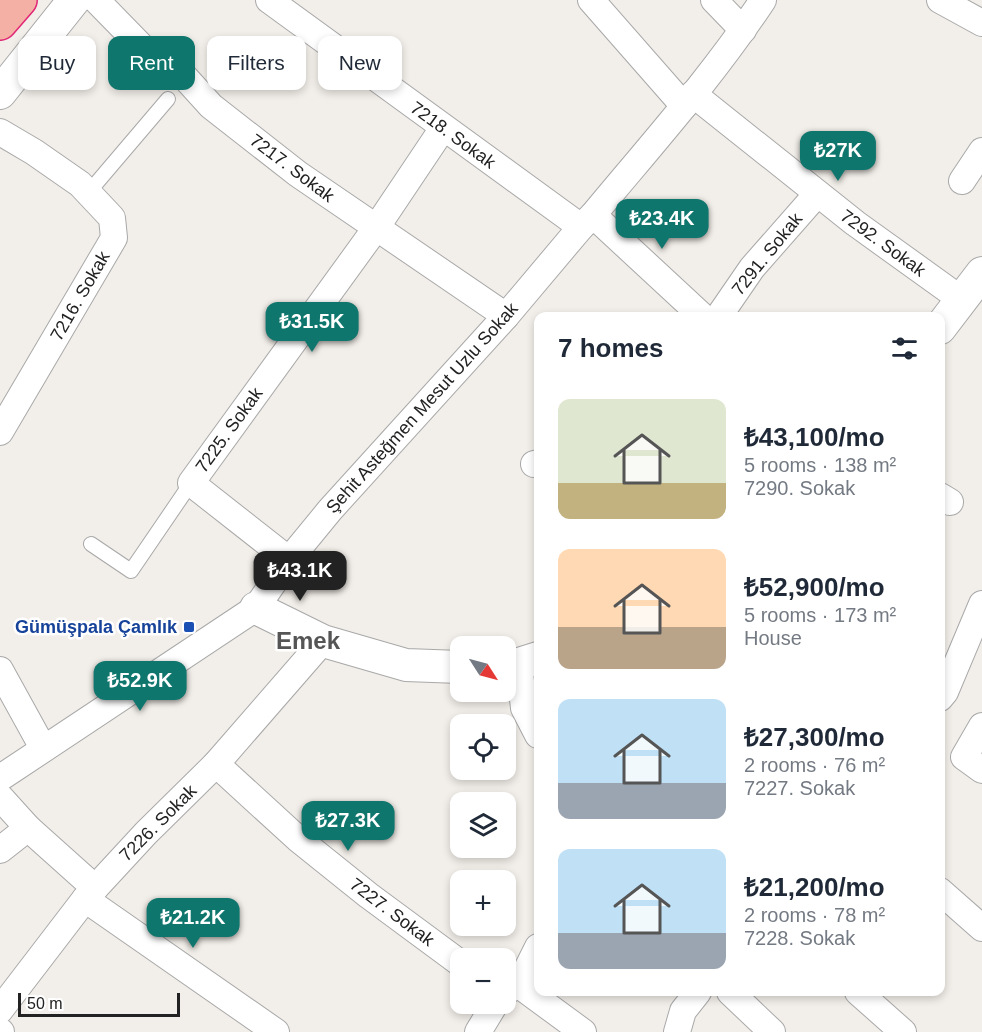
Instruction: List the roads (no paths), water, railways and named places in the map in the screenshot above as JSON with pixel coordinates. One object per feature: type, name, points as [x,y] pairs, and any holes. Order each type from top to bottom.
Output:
[{"type":"highway","points":[[0,23],[20,0]]},
{"type":"street","points":[[0,93],[74,0]]},
{"type":"street","name":"7217. Sokak","points":[[96,0],[144,49],[172,63],[211,106],[298,174],[506,316]]},
{"type":"street","name":"7218. Sokak","points":[[269,0],[443,128],[587,221]]},
{"type":"street","name":"7292. Sokak","points":[[591,0],[688,100],[962,300]]},
{"type":"street","points":[[714,0],[743,30]]},
{"type":"street","name":"Şehit Asteğmen Mesut Uzlu Sokak","points":[[0,778],[256,608],[289,560],[330,510],[506,316],[688,100],[743,30],[763,0]]},
{"type":"street","points":[[940,0],[982,23]]},
{"type":"street","name":"7225. Sokak","points":[[289,560],[191,483],[376,228],[443,128]]},
{"type":"street","name":"7216. Sokak","points":[[0,132],[80,184],[112,218],[114,238],[0,432]]},
{"type":"street","points":[[962,181],[982,151]]},
{"type":"street","name":"7291. Sokak","points":[[722,312],[752,268],[817,194]]},
{"type":"street","points":[[587,221],[697,312]]},
{"type":"street","points":[[945,322],[982,273]]},
{"type":"street","points":[[945,692],[982,604]]},
{"type":"street","points":[[256,608],[323,641],[406,665],[450,667]]},
{"type":"street","name":"7226. Sokak","points":[[0,1010],[90,894],[146,833],[216,764],[323,641]]},
{"type":"street","points":[[521,663],[524,708],[534,727]]},
{"type":"street","points":[[0,670],[43,748]]},
{"type":"street","points":[[973,764],[982,726]]},
{"type":"street","name":"7227. Sokak","points":[[216,764],[297,838],[368,895],[450,956]]},
{"type":"street","points":[[0,797],[90,894],[276,1032]]},
{"type":"street","points":[[0,850],[28,828]]},
{"type":"street","points":[[945,904],[981,923]]},
{"type":"street","points":[[516,982],[534,953]]},
{"type":"street","points":[[516,990],[583,1032]]},
{"type":"street","points":[[677,1032],[683,1011],[695,996]]},
{"type":"street","points":[[733,996],[772,1032]]},
{"type":"street","points":[[862,996],[903,1032]]},
{"type":"street","points":[[478,1032],[489,1014]]},
{"type":"lane","points":[[88,193],[168,99]]},
{"type":"lane","points":[[91,544],[131,571],[191,483]]},
{"type":"place","name":"Gümüşpala Çamlık","points":[[189,627]]},
{"type":"district","name":"Emek","points":[[308,641]]}]
